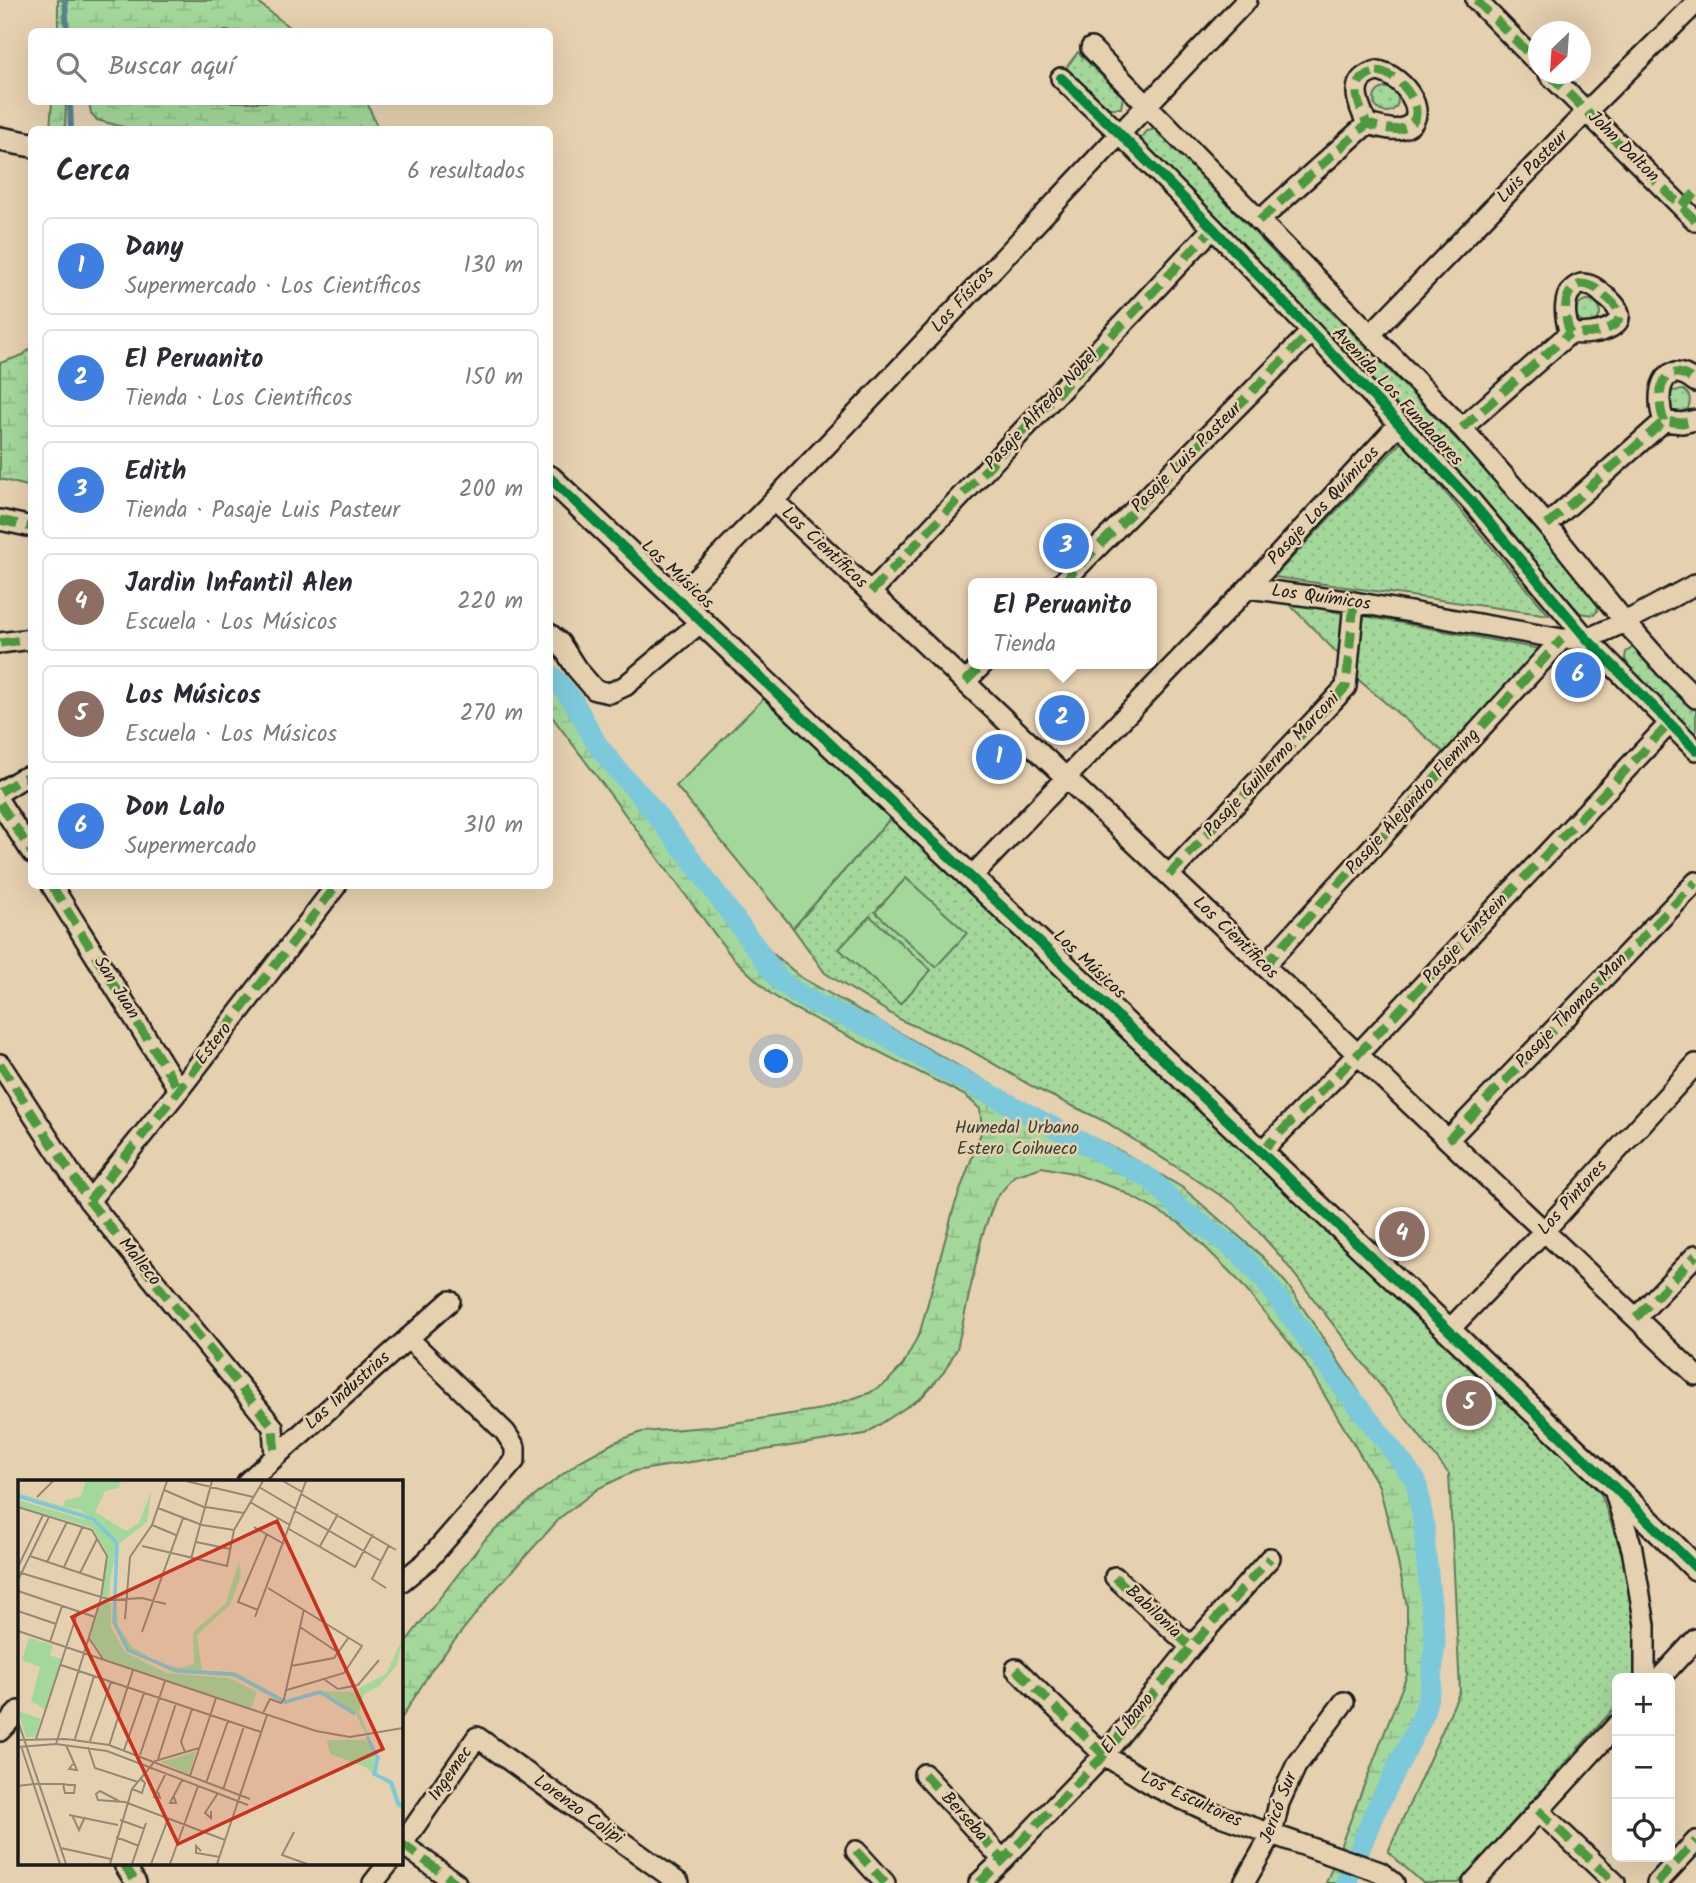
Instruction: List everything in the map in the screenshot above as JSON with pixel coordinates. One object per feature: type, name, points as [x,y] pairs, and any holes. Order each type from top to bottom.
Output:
[{"type":"street","name":"Los Físicos","points":[[677,599],[774,501],[1247,0]]},
{"type":"street","points":[[1476,0],[1528,53]]},
{"type":"street","name":"Luis Pasteur","points":[[1371,334],[1587,111],[1696,3]]},
{"type":"street","name":"Avenida Los Fundadores","points":[[1091,48],[1462,428],[1547,525],[1625,622],[1696,698]]},
{"type":"street","name":"Avenida Los Fundadores","points":[[1061,78],[1213,228],[1399,424],[1471,501],[1587,639],[1696,750]]},
{"type":"street","name":"John Dalton","points":[[1559,84],[1689,199],[1696,221]]},
{"type":"street","points":[[1259,221],[1367,124]]},
{"type":"street","points":[[0,139],[28,144]]},
{"type":"street","name":"Pasaje Alfredo Nobel","points":[[871,592],[1213,228]]},
{"type":"street","name":"Pasaje Luis Pasteur","points":[[1067,578],[1311,332]]},
{"type":"street","points":[[1462,428],[1570,333]]},
{"type":"street","points":[[1664,422],[1659,399],[1661,384],[1665,379],[1669,375],[1681,373],[1696,382]]},
{"type":"street","points":[[1547,525],[1664,422],[1682,423],[1696,420]]},
{"type":"street","name":"Pasaje Los Químicos","points":[[1248,588],[1399,424]]},
{"type":"street","name":"Los Músicos","points":[[553,481],[1449,1330],[1696,1568]]},
{"type":"street","name":"Los Científicos","points":[[774,501],[1696,1375]]},
{"type":"street","points":[[0,520],[28,526]]},
{"type":"street","name":"Los Químicos","points":[[971,877],[1248,588],[1354,602],[1562,639],[1587,639],[1696,584]]},
{"type":"street","name":"Pasaje Guillermo Marconi","points":[[1169,875],[1346,687],[1354,602]]},
{"type":"street","points":[[553,637],[594,690],[610,693],[625,686],[701,622]]},
{"type":"street","name":"Pasaje Alejandro Fleming","points":[[1264,965],[1562,639]]},
{"type":"street","points":[[0,643],[28,640]]},
{"type":"street","points":[[965,682],[977,669]]},
{"type":"street","name":"Pasaje Einstein","points":[[1261,1152],[1358,1054],[1669,724]]},
{"type":"street","points":[[0,792],[28,776]]},
{"type":"street","points":[[0,803],[28,847]]},
{"type":"street","name":"Pasaje Thomas Man","points":[[1448,1140],[1696,882]]},
{"type":"street","name":"San Juan","points":[[54,889],[179,1090]]},
{"type":"street","name":"Estero","points":[[89,1201],[179,1090],[334,889]]},
{"type":"street","name":"Los Pintores","points":[[1449,1330],[1544,1231],[1696,1063]]},
{"type":"street","name":"Malleco","points":[[0,1064],[89,1201],[273,1427],[275,1456]]},
{"type":"street","points":[[1636,1318],[1696,1255]]},
{"type":"street","name":"Las Industrias","points":[[249,1480],[450,1301]]},
{"type":"street","points":[[402,1581],[428,1560],[515,1460],[515,1447],[505,1432],[408,1338]]},
{"type":"street","name":"Los Músicos","points":[[1613,1486],[1632,1549],[1645,1625],[1645,1673]]},
{"type":"street","name":"El Líbano","points":[[979,1883],[1104,1755],[1191,1647],[1270,1558]]},
{"type":"street","name":"Babilonia","points":[[1115,1577],[1191,1647]]},
{"type":"street","points":[[1665,1673],[1696,1639]]},
{"type":"street","name":"Los Escultores","points":[[1016,1669],[1104,1755],[1129,1772],[1212,1814],[1387,1877]]},
{"type":"street","name":"Jericó Sur","points":[[1244,1883],[1272,1834],[1279,1803],[1296,1766],[1343,1702]]},
{"type":"street","points":[[0,1731],[18,1712]]},
{"type":"street","points":[[1473,1883],[1612,1730]]},
{"type":"street","name":"Ingemec","points":[[402,1844],[477,1737]]},
{"type":"street","name":"Lorenzo Colipi","points":[[477,1737],[679,1883]]},
{"type":"street","name":"Berseba","points":[[925,1774],[1003,1860]]},
{"type":"street","points":[[1538,1810],[1615,1883]]},
{"type":"street","points":[[1657,1883],[1696,1841]]},
{"type":"street","points":[[402,1846],[456,1883]]},
{"type":"street","points":[[856,1851],[885,1883]]},
{"type":"street","points":[[125,1866],[136,1883]]},
{"type":"street","points":[[373,1883],[386,1866]]},
{"type":"green space","points":[[58,0],[255,0],[290,28],[58,28]]},
{"type":"green space","points":[[1078,52],[1123,97],[1121,108],[1109,108],[1066,68]]},
{"type":"green space","points":[[1386,88],[1397,95],[1398,100],[1391,111],[1386,112],[1375,105],[1374,100],[1381,89]]},
{"type":"green space","points":[[52,105],[66,105],[65,126],[50,126]]},
{"type":"green space","points":[[90,105],[368,105],[377,126],[120,126],[97,120],[91,113]]},
{"type":"green space","points":[[1156,129],[1472,455],[1599,602],[1594,615],[1580,613],[1429,441],[1145,146],[1141,139],[1147,131]]},
{"type":"green space","points":[[1588,300],[1599,307],[1600,312],[1593,323],[1588,324],[1577,317],[1576,312],[1583,301]]},
{"type":"green space","points":[[28,351],[28,486],[0,479],[0,363]]},
{"type":"green space","points":[[1684,390],[1690,398],[1688,409],[1679,413],[1670,410],[1667,396],[1671,391]]},
{"type":"green space","points":[[1402,441],[1549,615],[1274,577]]},
{"type":"green space","points":[[1286,601],[1345,614],[1342,658]]},
{"type":"green space","points":[[1364,616],[1540,649],[1446,754],[1354,676]]},
{"type":"green space","points":[[1635,646],[1696,705],[1696,735],[1627,667],[1626,652]]},
{"type":"green space","name":"Humedal Urbano Estero Coihueco","points":[[553,674],[771,952],[802,978],[1053,1119],[1122,1152],[1183,1188],[1263,1257],[1287,1284],[1369,1407],[1402,1459],[1419,1506],[1433,1676],[1345,1883],[1326,1883],[1407,1675],[1407,1606],[1379,1486],[1304,1361],[1238,1280],[1181,1224],[1118,1189],[1072,1173],[1042,1167],[1014,1176],[995,1200],[982,1236],[957,1349],[944,1372],[922,1397],[865,1434],[635,1471],[599,1488],[561,1517],[493,1592],[432,1669],[402,1717],[402,1647],[487,1537],[580,1461],[615,1442],[642,1432],[708,1427],[822,1409],[869,1393],[887,1382],[903,1365],[920,1332],[954,1207],[982,1130],[980,1109],[966,1096],[791,1007],[771,994],[732,957],[553,718]]},
{"type":"green space","points":[[766,696],[897,811],[793,928],[676,786]]},
{"type":"green space","points":[[897,811],[1569,1460],[1601,1494],[1629,1575],[1637,1645],[1634,1673],[1612,1673],[1612,1711],[1459,1883],[1423,1883],[1388,1852],[1460,1691],[1449,1474],[1281,1257],[1234,1204],[1106,1122],[1035,1088],[968,1049],[903,1021],[825,973],[793,928]]},
{"type":"green space","points":[[906,878],[967,933],[936,967],[875,912]]},
{"type":"green space","points":[[870,916],[931,970],[900,1004],[839,949]]},
{"type":"waterway","points":[[65,0],[67,28]]},
{"type":"waterway","points":[[70,105],[71,126]]},
{"type":"waterway","points":[[553,677],[572,699],[598,746],[688,855],[780,981],[806,999],[875,1030],[931,1063],[1151,1179],[1178,1207],[1240,1253],[1265,1281],[1416,1481],[1424,1525],[1435,1642],[1431,1685],[1423,1716],[1373,1816],[1346,1883]]},
{"type":"marked path","points":[[1476,0],[1528,53]]},
{"type":"marked path","points":[[1377,71],[1397,80],[1412,98],[1416,108],[1415,117],[1410,124],[1400,129],[1367,124],[1358,100],[1358,86],[1367,75],[1377,71]]},
{"type":"marked path","points":[[1559,84],[1696,221]]},
{"type":"marked path","points":[[1259,221],[1367,124]]},
{"type":"marked path","points":[[1682,206],[1696,192]]},
{"type":"marked path","points":[[871,592],[1213,228]]},
{"type":"marked path","points":[[1581,284],[1594,287],[1615,306],[1619,315],[1617,322],[1611,327],[1592,333],[1570,333],[1566,319],[1567,298],[1570,292],[1581,284]]},
{"type":"marked path","points":[[1067,578],[1311,332]]},
{"type":"marked path","points":[[1462,428],[1570,333]]},
{"type":"marked path","points":[[1664,421],[1660,400],[1661,390],[1668,376],[1675,373],[1696,382]]},
{"type":"marked path","points":[[1547,525],[1664,421],[1682,423],[1696,420]]},
{"type":"marked path","points":[[0,520],[28,526]]},
{"type":"marked path","points":[[1169,875],[1346,687],[1354,602]]},
{"type":"marked path","points":[[1264,966],[1562,639]]},
{"type":"marked path","points":[[0,643],[28,640]]},
{"type":"marked path","points":[[965,682],[978,669]]},
{"type":"marked path","points":[[1261,1152],[1358,1054],[1669,724]]},
{"type":"marked path","points":[[0,792],[28,776]]},
{"type":"marked path","points":[[0,803],[28,847]]},
{"type":"marked path","points":[[1448,1140],[1696,882]]},
{"type":"marked path","points":[[54,889],[179,1090]]},
{"type":"marked path","points":[[89,1201],[179,1090],[334,889]]},
{"type":"marked path","points":[[0,1064],[89,1201],[273,1427],[275,1456]]},
{"type":"marked path","points":[[1636,1318],[1696,1255]]},
{"type":"marked path","points":[[979,1883],[1104,1755],[1191,1647],[1270,1558]]},
{"type":"marked path","points":[[1115,1577],[1191,1647]]},
{"type":"marked path","points":[[1016,1669],[1104,1755]]},
{"type":"marked path","points":[[924,1774],[1003,1860]]},
{"type":"marked path","points":[[1538,1810],[1615,1883]]},
{"type":"marked path","points":[[1657,1883],[1696,1841]]},
{"type":"marked path","points":[[402,1844],[456,1883]]},
{"type":"marked path","points":[[856,1851],[885,1883]]},
{"type":"marked path","points":[[125,1866],[136,1883]]},
{"type":"cycle path","points":[[1061,78],[1213,228],[1399,424],[1471,501],[1587,639],[1696,750]]},
{"type":"cycle path","points":[[553,481],[1613,1486],[1696,1568]]},
{"type":"place","name":"Edith","points":[[1066,546]]},
{"type":"place","name":"Don Lalo","points":[[1578,675]]},
{"type":"place","name":"El Peruanito","points":[[1062,718]]},
{"type":"place","name":"Dany","points":[[999,757]]},
{"type":"place","name":"Jardin Infantil Alen","points":[[1402,1234]]},
{"type":"place","name":"Los Músicos","points":[[1469,1403]]}]
